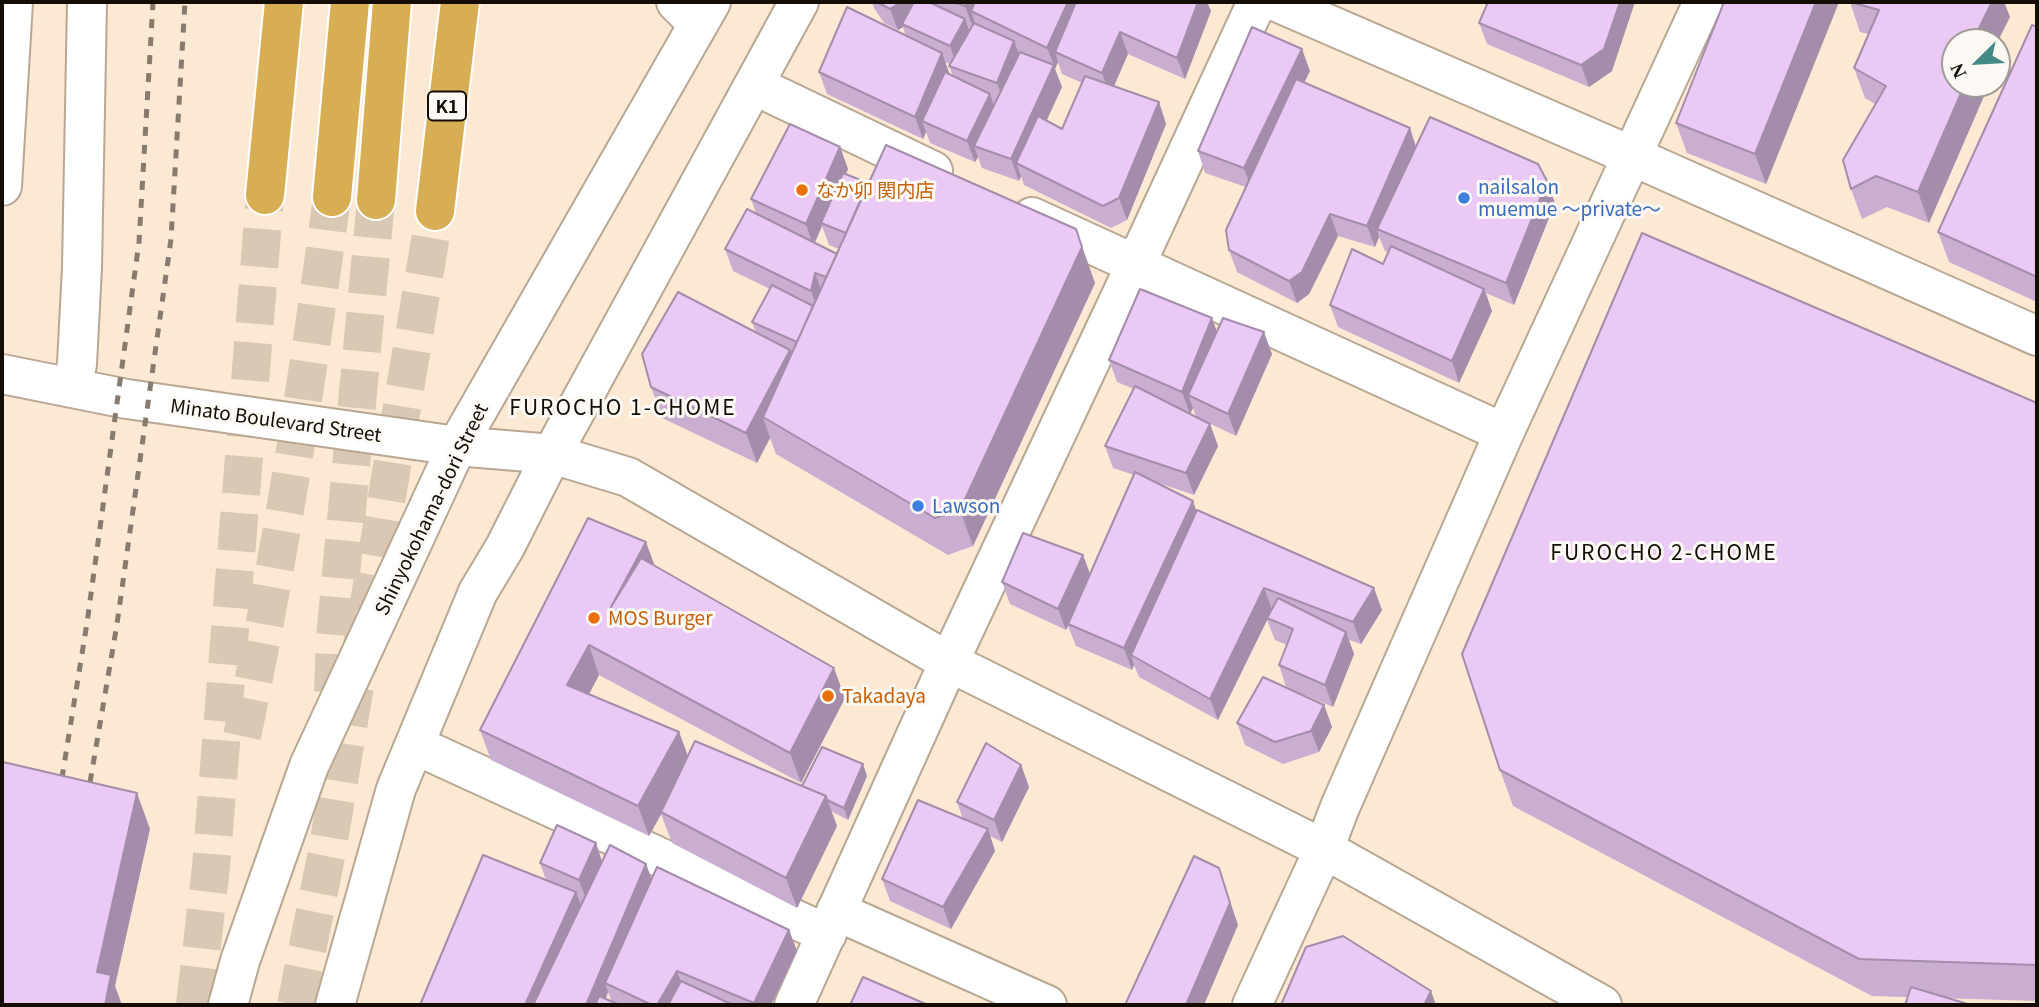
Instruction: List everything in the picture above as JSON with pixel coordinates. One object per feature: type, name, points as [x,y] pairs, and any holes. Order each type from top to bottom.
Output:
[{"type":"highway","points":[[265,195],[284,2]]},
{"type":"highway","points":[[332,197],[350,2]]},
{"type":"highway","points":[[376,200],[392,2]]},
{"type":"highway","name":"K1","points":[[435,211],[460,2]]},
{"type":"street","points":[[2,186],[13,2]]},
{"type":"street","points":[[72,388],[77,364],[82,281],[87,2]]},
{"type":"street","points":[[335,1005],[396,789],[478,592],[505,547],[552,454],[799,2]]},
{"type":"street","points":[[794,1005],[949,662],[1257,2]]},
{"type":"street","points":[[1277,2],[2037,336]]},
{"type":"street","points":[[1252,1005],[1324,849],[1504,433],[1703,2]]},
{"type":"street","name":"Shinyokohama-dori Street","points":[[228,1005],[240,961],[309,766],[457,446],[695,9]]},
{"type":"street","points":[[754,85],[964,186]]},
{"type":"street","points":[[1001,203],[1504,433]]},
{"type":"street","name":"Minato Boulevard Street","points":[[2,374],[141,401],[457,446],[552,454],[628,477],[949,662],[1324,849],[1602,1005]]},
{"type":"street","points":[[415,744],[831,923],[1047,1005]]},
{"type":"building","points":[[877,2],[901,2],[890,9]]},
{"type":"building","points":[[914,2],[929,2],[965,19],[950,46],[902,24]]},
{"type":"building","points":[[975,2],[1068,2],[1047,48],[971,11]]},
{"type":"building","points":[[1076,2],[1198,2],[1177,58],[1120,32],[1102,73],[1055,52]]},
{"type":"building","points":[[1488,2],[1620,2],[1604,49],[1581,65],[1479,23]]},
{"type":"building","points":[[1724,2],[1816,2],[1755,154],[1676,123]]},
{"type":"building","points":[[1850,2],[1992,2],[1979,28],[1941,28],[1941,98],[1959,98],[1918,192],[1876,176],[1851,189],[1843,160],[1886,86],[1854,68],[1879,10]]},
{"type":"building","points":[[847,7],[942,53],[915,117],[819,72]]},
{"type":"building","points":[[974,23],[1014,41],[997,83],[949,66]]},
{"type":"building","points":[[2032,25],[2037,27],[2037,277],[1938,232],[1999,98],[2011,98],[2011,71]]},
{"type":"building","points":[[1252,27],[1302,49],[1244,168],[1198,151]]},
{"type":"building","points":[[1020,52],[1054,65],[1011,159],[974,146]]},
{"type":"building","points":[[945,72],[990,94],[967,141],[922,121]]},
{"type":"building","points":[[1085,76],[1159,102],[1119,198],[1103,206],[1016,163],[1038,116],[1062,129]]},
{"type":"building","points":[[1296,79],[1410,128],[1367,226],[1330,214],[1302,272],[1289,281],[1229,250],[1226,230]]},
{"type":"building","points":[[1430,117],[1538,164],[1547,181],[1506,283],[1377,229]]},
{"type":"building","points":[[790,124],[840,147],[806,224],[751,199]]},
{"type":"building","points":[[886,145],[1076,229],[1082,247],[960,510],[935,518],[763,417]]},
{"type":"building","points":[[843,173],[868,183],[846,233],[821,223]]},
{"type":"building","points":[[747,209],[837,254],[826,277],[815,273],[811,291],[725,249]]},
{"type":"building","points":[[1642,233],[2037,403],[2037,965],[1859,959],[1500,770],[1462,654]]},
{"type":"building","points":[[1391,246],[1484,289],[1452,361],[1330,305],[1352,249],[1383,264]]},
{"type":"building","points":[[772,285],[813,306],[797,342],[752,322]]},
{"type":"building","points":[[1140,289],[1212,318],[1182,392],[1109,360]]},
{"type":"building","points":[[678,292],[790,350],[746,433],[651,387],[642,354]]},
{"type":"building","points":[[1223,318],[1264,332],[1228,414],[1188,395]]},
{"type":"building","points":[[1135,386],[1210,424],[1186,473],[1105,446]]},
{"type":"building","points":[[1135,472],[1193,501],[1124,648],[1068,624]]},
{"type":"building","points":[[1197,510],[1374,588],[1353,622],[1264,588],[1210,699],[1131,655]]},
{"type":"building","points":[[588,518],[646,542],[611,607],[641,558],[834,668],[790,753],[589,645],[567,685],[679,732],[638,806],[480,730]]},
{"type":"building","points":[[1023,533],[1083,555],[1058,609],[1002,582]]},
{"type":"building","points":[[1278,598],[1346,632],[1325,685],[1279,665],[1293,629],[1267,618]]},
{"type":"building","points":[[1263,677],[1324,705],[1311,731],[1275,742],[1237,723]]},
{"type":"building","points":[[695,741],[826,796],[786,878],[661,812]]},
{"type":"building","points":[[986,743],[1021,765],[994,820],[957,802]]},
{"type":"building","points":[[822,747],[863,764],[844,808],[827,800],[826,796],[802,786]]},
{"type":"building","points":[[3,762],[137,793],[97,972],[111,975],[105,1005],[2,1005]]},
{"type":"building","points":[[918,800],[988,829],[943,907],[882,879]]},
{"type":"building","points":[[557,825],[596,843],[579,880],[540,863]]},
{"type":"building","points":[[610,845],[646,864],[586,1005],[533,1005]]},
{"type":"building","points":[[483,855],[576,892],[525,1005],[420,1005]]},
{"type":"building","points":[[1194,856],[1219,868],[1230,903],[1186,1005],[1125,1005]]},
{"type":"building","points":[[657,867],[789,930],[754,1003],[677,971],[657,1005],[605,983]]},
{"type":"building","points":[[1343,936],[1431,991],[1424,1005],[1281,1005],[1306,947]]},
{"type":"building","points":[[863,977],[928,1005],[850,1005]]},
{"type":"building","points":[[681,981],[733,1005],[668,1005]]},
{"type":"building","points":[[1911,987],[1971,1005],[1905,1005]]},
{"type":"building","points":[[599,996],[620,1005],[595,1005]]},
{"type":"tunnel","points":[[195,1005],[211,867],[265,195]]},
{"type":"tunnel","points":[[242,736],[292,467],[332,197]]},
{"type":"tunnel","points":[[333,692],[335,638],[376,200]]},
{"type":"tunnel","points":[[296,1005],[327,852],[435,211]]},
{"type":"railway","points":[[59,796],[87,623],[139,242],[153,2]]},
{"type":"railway","points":[[87,800],[117,624],[171,239],[185,2]]},
{"type":"place","name":"なか卯 関内店","points":[[802,190]]},
{"type":"place","name":"nailsalon muemue ～private～","points":[[1464,198]]},
{"type":"place","name":"Lawson","points":[[918,506]]},
{"type":"place","name":"MOS Burger","points":[[594,618]]},
{"type":"place","name":"Takadaya","points":[[828,696]]},
{"type":"district","name":"FUROCHO 1-CHOME","points":[[623,407]]},
{"type":"district","name":"FUROCHO 2-CHOME","points":[[1664,552]]}]
